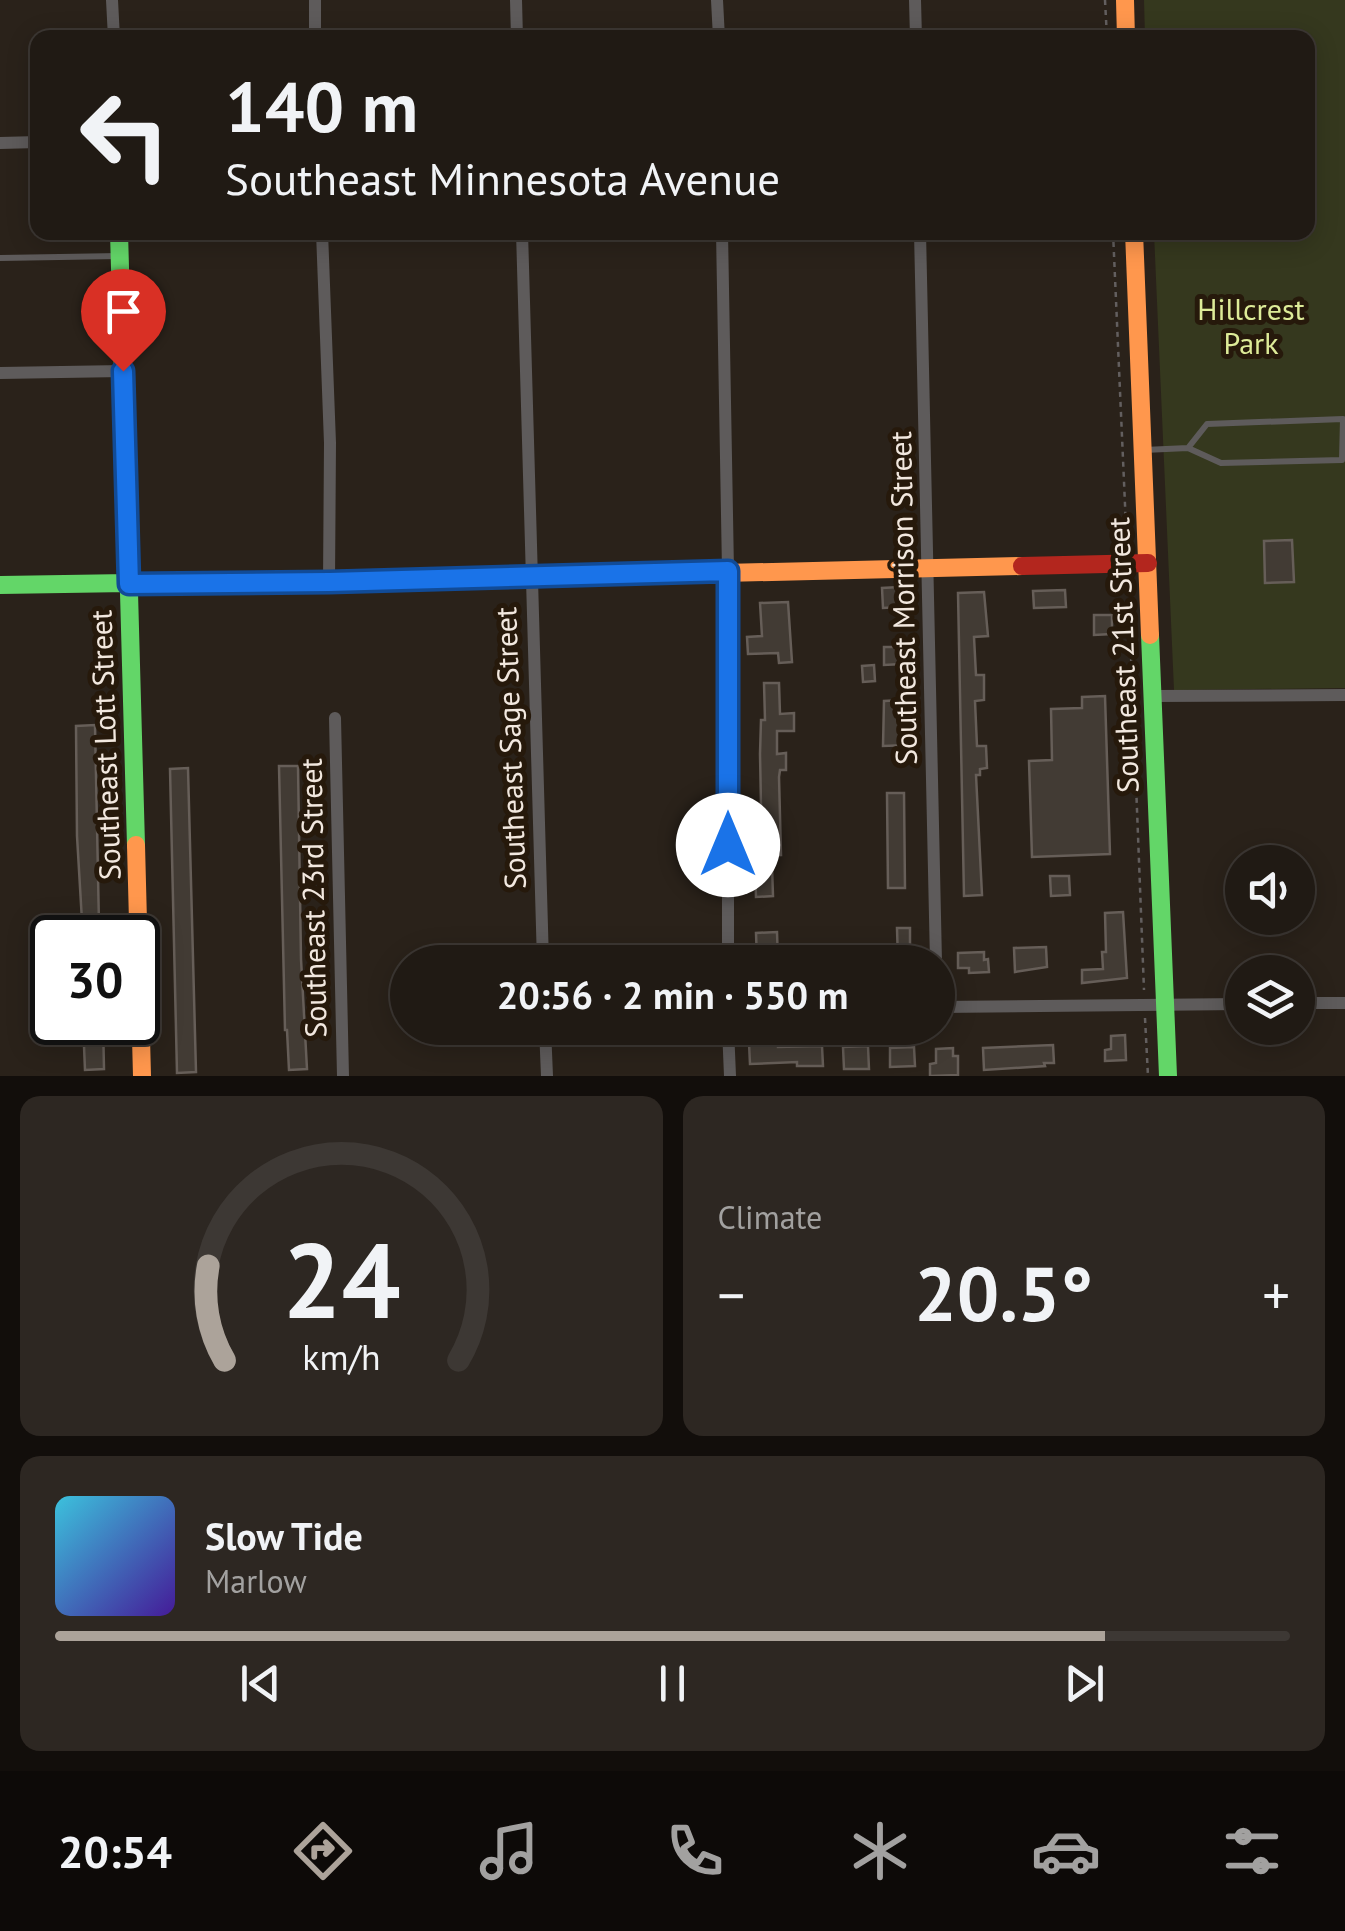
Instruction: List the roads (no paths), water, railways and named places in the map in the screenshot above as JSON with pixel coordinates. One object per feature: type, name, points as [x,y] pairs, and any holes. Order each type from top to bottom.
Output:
[{"type":"street","points":[[112,0],[114,30]]},
{"type":"street","points":[[314,0],[315,30]]},
{"type":"street","points":[[516,0],[517,30]]},
{"type":"street","points":[[718,0],[719,30]]},
{"type":"street","points":[[914,0],[916,30]]},
{"type":"street","points":[[1125,0],[1126,30]]},
{"type":"street","points":[[0,143],[30,142]]},
{"type":"street","name":"Southeast Lott Street","points":[[120,240],[142,1076]]},
{"type":"street","points":[[322,240],[330,444],[329,582]]},
{"type":"street","name":"Southeast Sage Street","points":[[522,240],[542,945]]},
{"type":"street","points":[[722,240],[728,571],[728,945]]},
{"type":"street","name":"Southeast Morrison Street","points":[[920,240],[936,945]]},
{"type":"street","name":"Southeast 21st Street","points":[[1134,240],[1168,1076]]},
{"type":"street","points":[[0,372],[123,371]]},
{"type":"street","points":[[0,585],[329,582],[530,574],[1148,563]]},
{"type":"street","points":[[1153,696],[1345,695]]},
{"type":"street","name":"Southeast 23rd Street","points":[[335,718],[343,1076]]},
{"type":"street","points":[[1315,1003],[1345,1003]]},
{"type":"street","points":[[955,1006],[1225,1004]]},
{"type":"street","points":[[546,1045],[547,1076]]},
{"type":"street","points":[[729,1045],[730,1076]]},
{"type":"lane","points":[[0,258],[120,256]]},
{"type":"lane","points":[[1143,450],[1188,448],[1221,463],[1342,460],[1343,419],[1207,424],[1188,448]]},
{"type":"park label","name":"Hillcrest Park","points":[[1251,327]]}]
